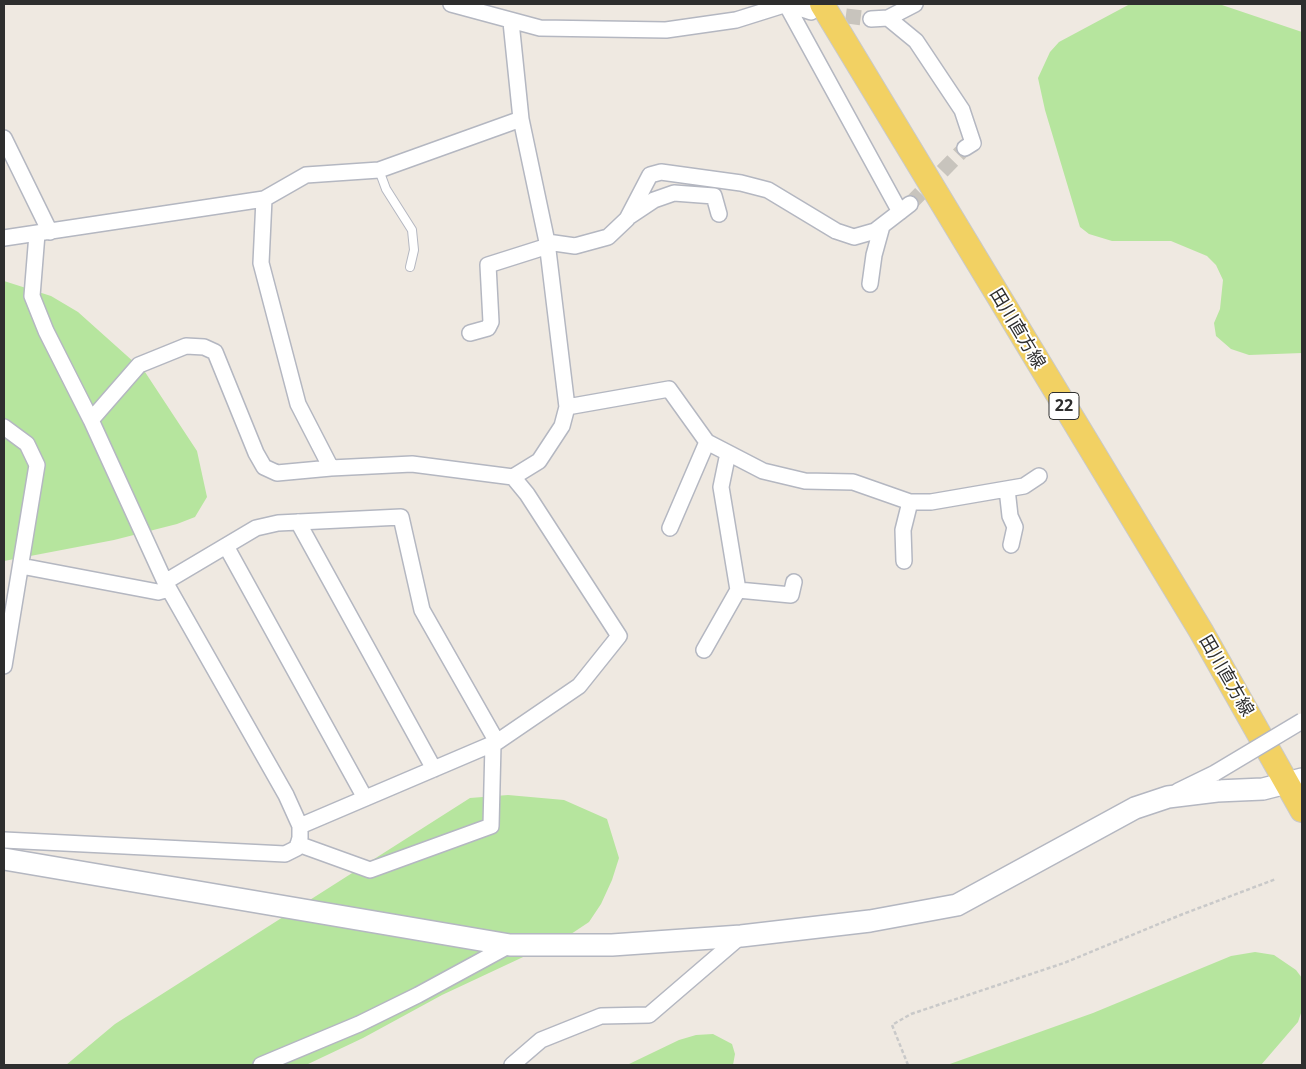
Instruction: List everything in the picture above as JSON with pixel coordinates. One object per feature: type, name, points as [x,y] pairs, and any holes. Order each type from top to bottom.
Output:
[{"type":"main road","name":"田川直方線","points":[[841,4],[1297,779],[1302,810]]},
{"type":"main road","name":"田川直方線","points":[[816,8],[1201,631],[1297,779]]},
{"type":"street","points":[[451,4],[540,28],[666,30],[736,20],[786,4],[816,8]]},
{"type":"street","points":[[627,219],[650,175],[661,172],[741,183],[768,190],[836,231],[854,237],[875,231],[905,208],[786,4]]},
{"type":"street","points":[[871,19],[888,18],[915,4]]},
{"type":"street","points":[[888,18],[916,41],[962,110],[973,143],[965,148]]},
{"type":"street","points":[[91,420],[139,365],[186,346],[204,347],[215,352],[256,454],[264,467],[277,473],[412,464],[512,477],[539,461],[550,447],[562,426],[567,407],[547,244],[521,119],[512,22]]},
{"type":"street","points":[[4,238],[264,199],[306,175],[378,170],[521,119]]},
{"type":"street","points":[[4,138],[44,233],[32,296],[46,331],[91,420],[167,586],[286,795],[300,826],[297,848],[285,854],[4,840]]},
{"type":"street","points":[[470,333],[488,328],[491,322],[488,265],[547,244],[575,246],[608,237],[627,219],[654,200],[674,193],[714,196],[720,214]]},
{"type":"street","points":[[264,199],[261,263],[298,404],[331,468]]},
{"type":"street","points":[[870,284],[874,255],[882,226]]},
{"type":"street","points":[[567,407],[669,390],[707,442],[763,471],[805,481],[853,482],[910,502],[931,502],[1024,486],[1039,476]]},
{"type":"street","points":[[4,427],[27,444],[37,465],[4,666]]},
{"type":"street","points":[[670,528],[707,442]]},
{"type":"street","points":[[704,650],[738,590],[721,488],[728,453]]},
{"type":"street","points":[[300,826],[495,743],[580,686],[619,636],[527,494],[512,477]]},
{"type":"street","points":[[1007,489],[1010,516],[1015,527],[1011,545]]},
{"type":"street","points":[[904,561],[903,530],[910,502]]},
{"type":"street","points":[[21,566],[158,592],[256,528],[278,523],[401,517],[422,610],[495,743],[490,826],[370,870],[298,844]]},
{"type":"street","points":[[298,522],[434,769]]},
{"type":"street","points":[[226,546],[365,798]]},
{"type":"street","points":[[738,590],[791,595],[794,582]]},
{"type":"street","points":[[4,859],[510,945],[612,945],[741,936],[870,921],[957,905],[1135,808],[1168,797],[1215,773],[1302,721]]},
{"type":"street","points":[[1168,797],[1217,791],[1263,789],[1297,779]]},
{"type":"street","points":[[512,1065],[541,1040],[601,1016],[649,1015],[741,936]]},
{"type":"street","points":[[261,1065],[359,1024],[418,995],[510,945]]},
{"type":"lane","points":[[378,170],[386,189],[412,230],[414,250],[410,267]]},
{"type":"path","points":[[908,1065],[892,1025],[911,1014],[1064,963],[1183,914],[1276,879]]},
{"type":"green space","points":[[1130,4],[1219,4],[1302,32],[1302,353],[1249,355],[1231,349],[1216,336],[1214,323],[1220,309],[1223,280],[1216,265],[1207,256],[1171,241],[1112,241],[1089,234],[1080,227],[1045,110],[1038,78],[1050,52],[1059,42]]},
{"type":"green space","points":[[4,281],[51,296],[78,312],[145,372],[197,451],[207,497],[195,517],[177,524],[114,540],[4,561]]},
{"type":"green space","points":[[508,795],[564,800],[607,819],[619,858],[612,880],[601,904],[589,922],[568,936],[442,995],[363,1038],[306,1065],[66,1065],[115,1024],[470,798]]},
{"type":"green space","points":[[1255,952],[1274,955],[1296,970],[1302,978],[1302,1010],[1298,1022],[1261,1065],[947,1065],[1093,1013],[1231,956]]},
{"type":"green space","points":[[713,1034],[732,1044],[735,1054],[733,1065],[627,1065],[679,1040],[696,1035]]},
{"type":"tunnel","points":[[823,13],[871,19]]},
{"type":"tunnel","points":[[910,204],[965,148]]}]
